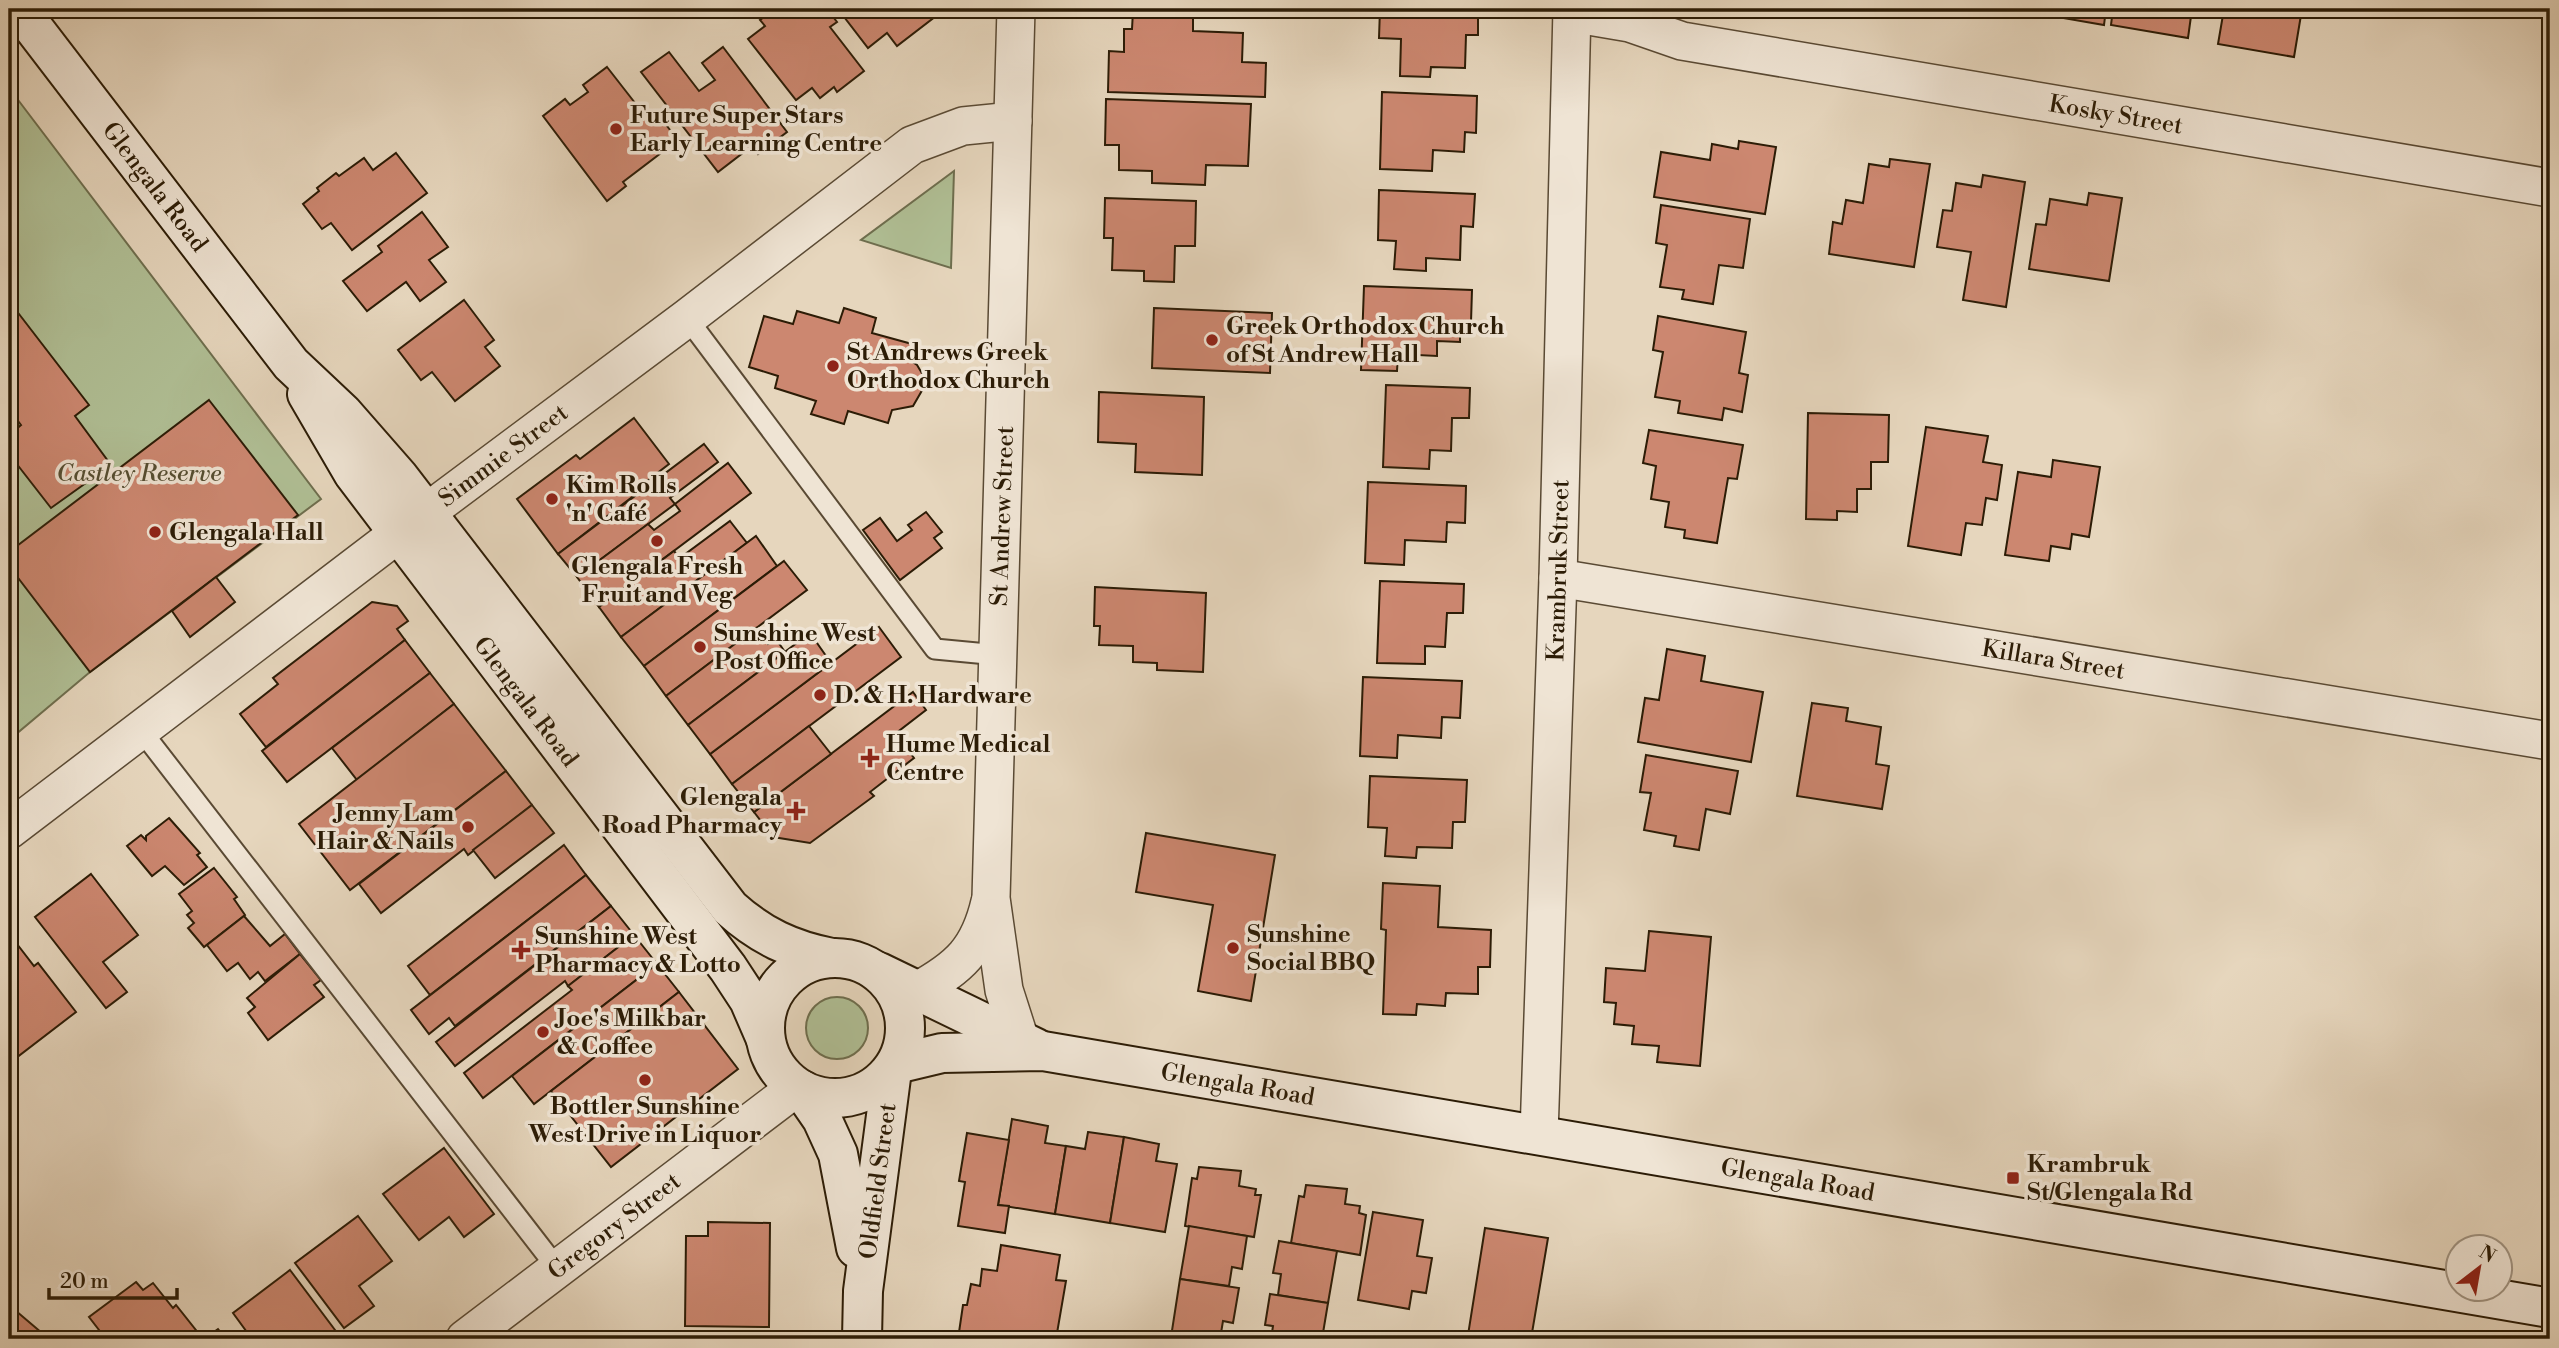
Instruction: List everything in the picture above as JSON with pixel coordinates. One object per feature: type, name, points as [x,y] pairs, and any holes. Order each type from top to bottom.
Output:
[{"type":"street","name":"Glengala Road","points":[[19,9],[291,364],[371,442],[412,523],[728,968],[749,1000],[765,1037]]},
{"type":"street","name":"St Andrew Street","points":[[1016,9],[991,898],[1004,990],[1032,1045]]},
{"type":"street","name":"Kosky Street","points":[[1572,20],[1629,43],[1682,41],[2550,188]]},
{"type":"street","name":"Krambruk Street","points":[[1539,1134],[1558,578],[1572,20]]},
{"type":"street","name":"Simmie Street","points":[[9,830],[912,145],[962,126],[1013,121]]},
{"type":"street","name":"Glengala Road","points":[[412,523],[730,908],[751,927],[781,944],[850,962],[1032,1045],[2550,1308]]},
{"type":"street","name":"Killara Street","points":[[1558,578],[2550,741]]},
{"type":"street","name":"St Andrew Street","points":[[916,991],[942,977],[967,956],[979,937],[991,898]]},
{"type":"street","points":[[850,962],[888,981],[905,1015],[905,1040],[894,1067],[876,1086],[856,1095],[823,1097],[799,1088],[772,1060],[765,1037],[767,1011],[777,987],[807,963],[850,962]]},
{"type":"street","name":"Glengala Road","points":[[894,1067],[942,1053],[1032,1045]]},
{"type":"street","name":"Oldfield Street","points":[[862,1339],[863,1292],[894,1067]]},
{"type":"street","name":"Gregory Street","points":[[465,1339],[799,1088]]},
{"type":"street","name":"Oldfield Street","points":[[799,1088],[822,1119],[838,1154],[863,1292]]},
{"type":"lane","points":[[687,318],[935,649],[998,655]]},
{"type":"lane","points":[[141,729],[557,1268]]},
{"type":"green space","name":"Castley Reserve","points":[[9,88],[321,499],[90,672],[9,740]]},
{"type":"green space","points":[[954,171],[951,268],[861,240]]},
{"type":"green space","points":[[837,997],[859,1006],[868,1028],[859,1050],[837,1059],[815,1050],[806,1028],[815,1006]]},
{"type":"building","points":[[775,9],[827,9],[837,22],[830,27],[864,71],[837,92],[834,87],[820,98],[812,88],[796,100],[748,39],[765,26],[760,20]]},
{"type":"building","points":[[838,9],[930,9],[936,16],[897,46],[887,33],[868,48]]},
{"type":"building","points":[[1380,9],[1478,9],[1478,35],[1466,35],[1465,68],[1431,67],[1430,77],[1400,76],[1401,39],[1379,38]]},
{"type":"building","points":[[2064,9],[2106,9],[2104,25],[2063,18]]},
{"type":"building","points":[[2113,9],[2192,9],[2188,38],[2111,25]]},
{"type":"building","points":[[2224,9],[2302,9],[2294,57],[2218,44]]},
{"type":"building","points":[[1133,11],[1193,13],[1193,31],[1243,33],[1242,62],[1266,63],[1265,97],[1108,92],[1109,51],[1124,52],[1124,29],[1132,29]]},
{"type":"building","points":[[723,47],[787,132],[758,154],[752,146],[718,172],[641,72],[669,52],[699,91],[715,80],[702,63]]},
{"type":"building","points":[[607,67],[646,117],[655,111],[678,140],[623,182],[626,186],[607,201],[543,116],[565,99],[570,105],[588,92],[583,85]]},
{"type":"building","points":[[1382,92],[1477,96],[1476,133],[1465,132],[1464,152],[1433,150],[1432,171],[1380,169]]},
{"type":"building","points":[[1106,99],[1251,104],[1248,166],[1206,165],[1205,185],[1152,183],[1152,171],[1119,170],[1119,145],[1105,145]]},
{"type":"building","points":[[1739,141],[1776,147],[1765,214],[1654,197],[1661,152],[1710,160],[1712,144],[1738,149]]},
{"type":"building","points":[[396,153],[427,193],[352,250],[331,223],[322,229],[303,204],[336,173],[339,176],[364,158],[373,170]]},
{"type":"building","points":[[1890,159],[1930,164],[1914,267],[1829,254],[1833,222],[1842,224],[1846,200],[1863,203],[1869,164],[1889,167]]},
{"type":"building","points":[[1983,175],[2025,182],[2006,307],[1963,300],[1971,252],[1937,247],[1943,210],[1952,211],[1956,183],[1981,187]]},
{"type":"building","points":[[1379,190],[1475,194],[1473,227],[1461,226],[1460,260],[1426,258],[1426,271],[1394,269],[1396,241],[1378,240]]},
{"type":"building","points":[[2089,193],[2122,198],[2109,281],[2029,269],[2036,224],[2046,225],[2050,199],[2087,205]]},
{"type":"building","points":[[1105,198],[1196,201],[1195,246],[1175,246],[1174,282],[1144,281],[1144,271],[1112,270],[1113,238],[1104,238]]},
{"type":"building","points":[[1661,205],[1750,219],[1743,268],[1719,265],[1713,304],[1682,299],[1684,290],[1660,287],[1667,245],[1656,243]]},
{"type":"building","points":[[422,212],[448,247],[429,260],[446,282],[420,301],[406,282],[367,311],[343,281],[382,252],[378,246]]},
{"type":"building","points":[[1364,286],[1472,290],[1471,322],[1460,321],[1460,342],[1437,341],[1437,356],[1398,354],[1397,371],[1361,370]]},
{"type":"building","points":[[464,300],[494,340],[485,347],[500,366],[455,401],[432,372],[421,380],[398,350]]},
{"type":"building","points":[[9,301],[89,405],[75,416],[111,465],[51,508],[9,454],[9,435],[21,425],[9,409]]},
{"type":"building","name":"St Andrews Greek Orthodox Church","points":[[844,308],[876,318],[872,333],[912,344],[907,358],[917,365],[923,375],[924,387],[913,406],[892,410],[888,423],[848,411],[844,424],[811,414],[816,401],[775,388],[778,376],[749,367],[764,316],[793,324],[797,311],[839,323]]},
{"type":"building","name":"Greek Orthodox Church of St Andrew Hall","points":[[1154,308],[1272,313],[1270,373],[1152,368]]},
{"type":"building","points":[[1658,316],[1746,332],[1739,373],[1748,375],[1742,412],[1724,408],[1722,420],[1678,413],[1680,401],[1655,397],[1663,352],[1653,350]]},
{"type":"building","points":[[1386,385],[1470,388],[1469,418],[1452,418],[1451,451],[1430,450],[1429,469],[1383,467]]},
{"type":"building","points":[[1099,392],[1204,397],[1202,475],[1135,472],[1136,444],[1098,442]]},
{"type":"building","name":"Glengala Hall","points":[[209,400],[298,515],[90,672],[9,566],[9,552]]},
{"type":"building","points":[[1808,413],[1889,415],[1888,462],[1871,462],[1871,489],[1857,489],[1857,512],[1837,511],[1837,520],[1806,519]]},
{"type":"building","points":[[634,418],[669,464],[634,491],[636,494],[558,554],[517,499],[576,455],[580,459]]},
{"type":"building","points":[[1926,427],[1988,436],[1983,462],[2002,465],[1997,500],[1986,498],[1982,525],[1966,523],[1961,555],[1908,546]]},
{"type":"building","points":[[1649,430],[1743,445],[1737,479],[1728,478],[1717,543],[1684,538],[1685,530],[1665,527],[1669,502],[1651,499],[1656,466],[1643,463]]},
{"type":"building","points":[[704,444],[718,462],[670,498],[675,504],[577,577],[558,554]]},
{"type":"building","points":[[2053,460],[2100,467],[2089,537],[2072,534],[2070,549],[2051,546],[2049,561],[2005,555],[2018,472],[2051,477]]},
{"type":"building","name":"Glengala Fresh Fruit and Veg","points":[[728,463],[751,493],[599,607],[577,577],[648,524],[654,530],[680,511],[675,504]]},
{"type":"building","points":[[1368,482],[1466,486],[1465,523],[1447,522],[1446,542],[1405,540],[1404,565],[1365,563]]},
{"type":"building","points":[[926,512],[942,532],[934,538],[942,548],[900,580],[863,530],[880,518],[897,541],[912,530],[908,525]]},
{"type":"building","points":[[730,521],[747,543],[621,637],[599,607],[674,551],[686,567],[691,564],[684,555]]},
{"type":"building","points":[[756,536],[777,566],[644,666],[621,637]]},
{"type":"building","name":"Sunshine West Post Office","points":[[784,561],[807,590],[666,696],[644,666]]},
{"type":"building","points":[[216,577],[235,602],[190,637],[172,611]]},
{"type":"building","points":[[1380,581],[1464,584],[1463,613],[1447,613],[1445,647],[1425,646],[1425,664],[1377,663]]},
{"type":"building","points":[[1095,587],[1206,593],[1203,672],[1157,670],[1157,663],[1133,662],[1133,646],[1099,645],[1100,626],[1094,626]]},
{"type":"building","points":[[372,602],[397,606],[408,621],[397,629],[405,640],[266,747],[240,714],[278,684],[273,678]]},
{"type":"building","name":"D. & H. Hardware","points":[[879,627],[901,657],[732,784],[710,754]]},
{"type":"building","points":[[756,628],[768,644],[776,639],[785,652],[688,725],[666,696]]},
{"type":"building","points":[[810,633],[831,663],[710,754],[688,725]]},
{"type":"building","points":[[405,640],[430,673],[287,782],[262,751]]},
{"type":"building","points":[[1667,649],[1705,656],[1701,681],[1763,692],[1751,762],[1638,742],[1645,698],[1659,700]]},
{"type":"building","points":[[430,673],[454,704],[357,780],[332,748]]},
{"type":"building","points":[[1363,677],[1462,681],[1460,718],[1442,717],[1441,738],[1398,735],[1397,758],[1360,756]]},
{"type":"building","points":[[913,692],[926,710],[895,734],[914,758],[870,792],[874,796],[810,843],[773,837],[754,812]]},
{"type":"building","points":[[1812,703],[1848,708],[1846,721],[1881,727],[1876,764],[1889,766],[1882,809],[1797,796]]},
{"type":"building","points":[[454,704],[506,771],[350,890],[299,824]]},
{"type":"building","points":[[809,726],[831,754],[754,812],[732,784]]},
{"type":"building","points":[[1646,755],[1738,771],[1730,814],[1706,809],[1699,850],[1674,846],[1676,836],[1644,830],[1651,793],[1640,792]]},
{"type":"building","name":"Jenny Lam Hair & Nails","points":[[506,771],[532,805],[468,855],[464,849],[381,913],[359,884]]},
{"type":"building","points":[[1370,776],[1467,780],[1465,822],[1453,822],[1452,848],[1417,847],[1416,858],[1385,856],[1387,828],[1368,827]]},
{"type":"building","points":[[532,805],[554,833],[495,878],[473,850]]},
{"type":"building","points":[[169,818],[200,853],[197,855],[207,867],[184,885],[165,866],[152,876],[127,846],[141,835],[146,840],[146,836]]},
{"type":"building","name":"Sunshine Social BBQ","points":[[1146,833],[1275,855],[1251,1001],[1198,991],[1213,905],[1136,892]]},
{"type":"building","points":[[564,845],[586,875],[430,995],[408,966]]},
{"type":"building","points":[[214,868],[237,897],[234,899],[245,915],[204,947],[188,928],[194,923],[187,915],[192,911],[179,894]]},
{"type":"building","points":[[91,874],[138,935],[103,962],[127,992],[106,1008],[35,917]]},
{"type":"building","name":"Sunshine West Pharmacy & Lotto","points":[[586,875],[611,906],[455,1026],[449,1018],[429,1034],[411,1010]]},
{"type":"building","points":[[1383,883],[1440,886],[1438,927],[1491,930],[1490,967],[1478,967],[1478,994],[1446,993],[1445,1006],[1417,1004],[1416,1015],[1383,1014],[1386,930],[1381,929]]},
{"type":"building","points":[[611,906],[634,935],[568,986],[565,981],[455,1066],[436,1042]]},
{"type":"building","points":[[244,916],[270,946],[285,934],[300,954],[265,981],[258,972],[250,979],[238,963],[227,971],[207,945]]},
{"type":"building","points":[[1649,931],[1711,937],[1700,1066],[1657,1062],[1659,1046],[1632,1044],[1634,1026],[1614,1024],[1616,1003],[1604,1002],[1606,968],[1645,971]]},
{"type":"building","name":"Joe's Milkbar & Coffee","points":[[634,935],[657,964],[483,1098],[464,1073],[572,990],[568,986]]},
{"type":"building","points":[[17,944],[34,966],[38,963],[76,1012],[16,1058],[9,1049],[9,951]]},
{"type":"building","points":[[300,954],[321,980],[314,985],[324,997],[268,1040],[248,1013],[255,1007],[247,998]]},
{"type":"building","points":[[657,964],[679,992],[534,1104],[512,1076]]},
{"type":"building","name":"Bottler Sunshine West Drive in Liquor","points":[[679,992],[738,1069],[611,1167],[551,1091]]},
{"type":"building","points":[[1012,1119],[1048,1126],[1045,1143],[1066,1146],[1055,1214],[998,1205]]},
{"type":"building","points":[[1088,1132],[1124,1137],[1110,1223],[1055,1214],[1066,1146],[1085,1149]]},
{"type":"building","points":[[967,1133],[1009,1140],[998,1205],[1009,1206],[1005,1233],[958,1226],[965,1182],[959,1181]]},
{"type":"building","points":[[1124,1137],[1159,1144],[1156,1161],[1177,1164],[1165,1232],[1110,1223]]},
{"type":"building","points":[[444,1148],[494,1214],[464,1237],[449,1217],[419,1240],[383,1194]]},
{"type":"building","points":[[1199,1167],[1241,1171],[1239,1186],[1256,1189],[1255,1195],[1261,1195],[1254,1237],[1185,1226],[1192,1178],[1197,1179]]},
{"type":"building","points":[[1306,1185],[1347,1189],[1345,1204],[1360,1206],[1359,1213],[1366,1215],[1360,1255],[1291,1243],[1299,1196],[1304,1197]]},
{"type":"building","points":[[1373,1212],[1423,1220],[1417,1256],[1432,1258],[1426,1293],[1412,1291],[1409,1309],[1358,1300]]},
{"type":"building","points":[[358,1216],[392,1261],[359,1286],[374,1306],[344,1328],[295,1263]]},
{"type":"building","points":[[708,1222],[770,1223],[769,1327],[685,1326],[686,1236],[708,1236]]},
{"type":"building","points":[[1189,1226],[1247,1236],[1242,1269],[1232,1267],[1229,1286],[1180,1279]]},
{"type":"building","points":[[1485,1228],[1548,1238],[1531,1339],[1468,1335]]},
{"type":"building","points":[[1279,1241],[1337,1251],[1328,1303],[1278,1295],[1281,1274],[1273,1273]]},
{"type":"building","points":[[1001,1245],[1060,1255],[1056,1280],[1066,1281],[1056,1339],[958,1339],[963,1305],[967,1305],[971,1284],[980,1286],[982,1269],[997,1271]]},
{"type":"building","points":[[290,1270],[338,1334],[331,1339],[252,1339],[233,1313]]},
{"type":"building","points":[[1180,1279],[1239,1288],[1233,1323],[1223,1321],[1220,1339],[1171,1337]]},
{"type":"building","points":[[136,1282],[143,1290],[153,1283],[173,1308],[176,1305],[203,1339],[106,1339],[89,1317]]},
{"type":"building","points":[[1270,1294],[1328,1303],[1322,1339],[1271,1339],[1273,1326],[1265,1325]]},
{"type":"building","points":[[9,1305],[49,1339],[9,1339]]},
{"type":"building","points":[[218,1329],[226,1339],[204,1339]]},
{"type":"building","points":[[669,1335],[701,1336],[702,1339],[669,1339]]},
{"type":"place","name":"Future Super Stars Early Learning Centre","points":[[616,129]]},
{"type":"place","name":"Greek Orthodox Church of St Andrew Hall","points":[[1212,340]]},
{"type":"place","name":"St Andrews Greek Orthodox Church","points":[[833,366]]},
{"type":"place","name":"Kim Rolls 'n' Café","points":[[552,499]]},
{"type":"place","name":"Glengala Hall","points":[[155,532]]},
{"type":"place","name":"Glengala Fresh Fruit and Veg","points":[[657,541]]},
{"type":"place","name":"Sunshine West Post Office","points":[[700,647]]},
{"type":"place","name":"D. & H. Hardware","points":[[820,695]]},
{"type":"place","name":"Hume Medical Centre","points":[[870,758]]},
{"type":"place","name":"Glengala Road Pharmacy","points":[[796,811]]},
{"type":"place","name":"Jenny Lam Hair & Nails","points":[[468,827]]},
{"type":"place","name":"Sunshine Social BBQ","points":[[1233,948]]},
{"type":"place","name":"Sunshine West Pharmacy & Lotto","points":[[521,950]]},
{"type":"place","name":"Joe's Milkbar & Coffee","points":[[543,1032]]},
{"type":"place","name":"Bottler Sunshine West Drive in Liquor","points":[[645,1080]]},
{"type":"place","name":"Krambruk St/Glengala Rd","points":[[2013,1178]]}]
